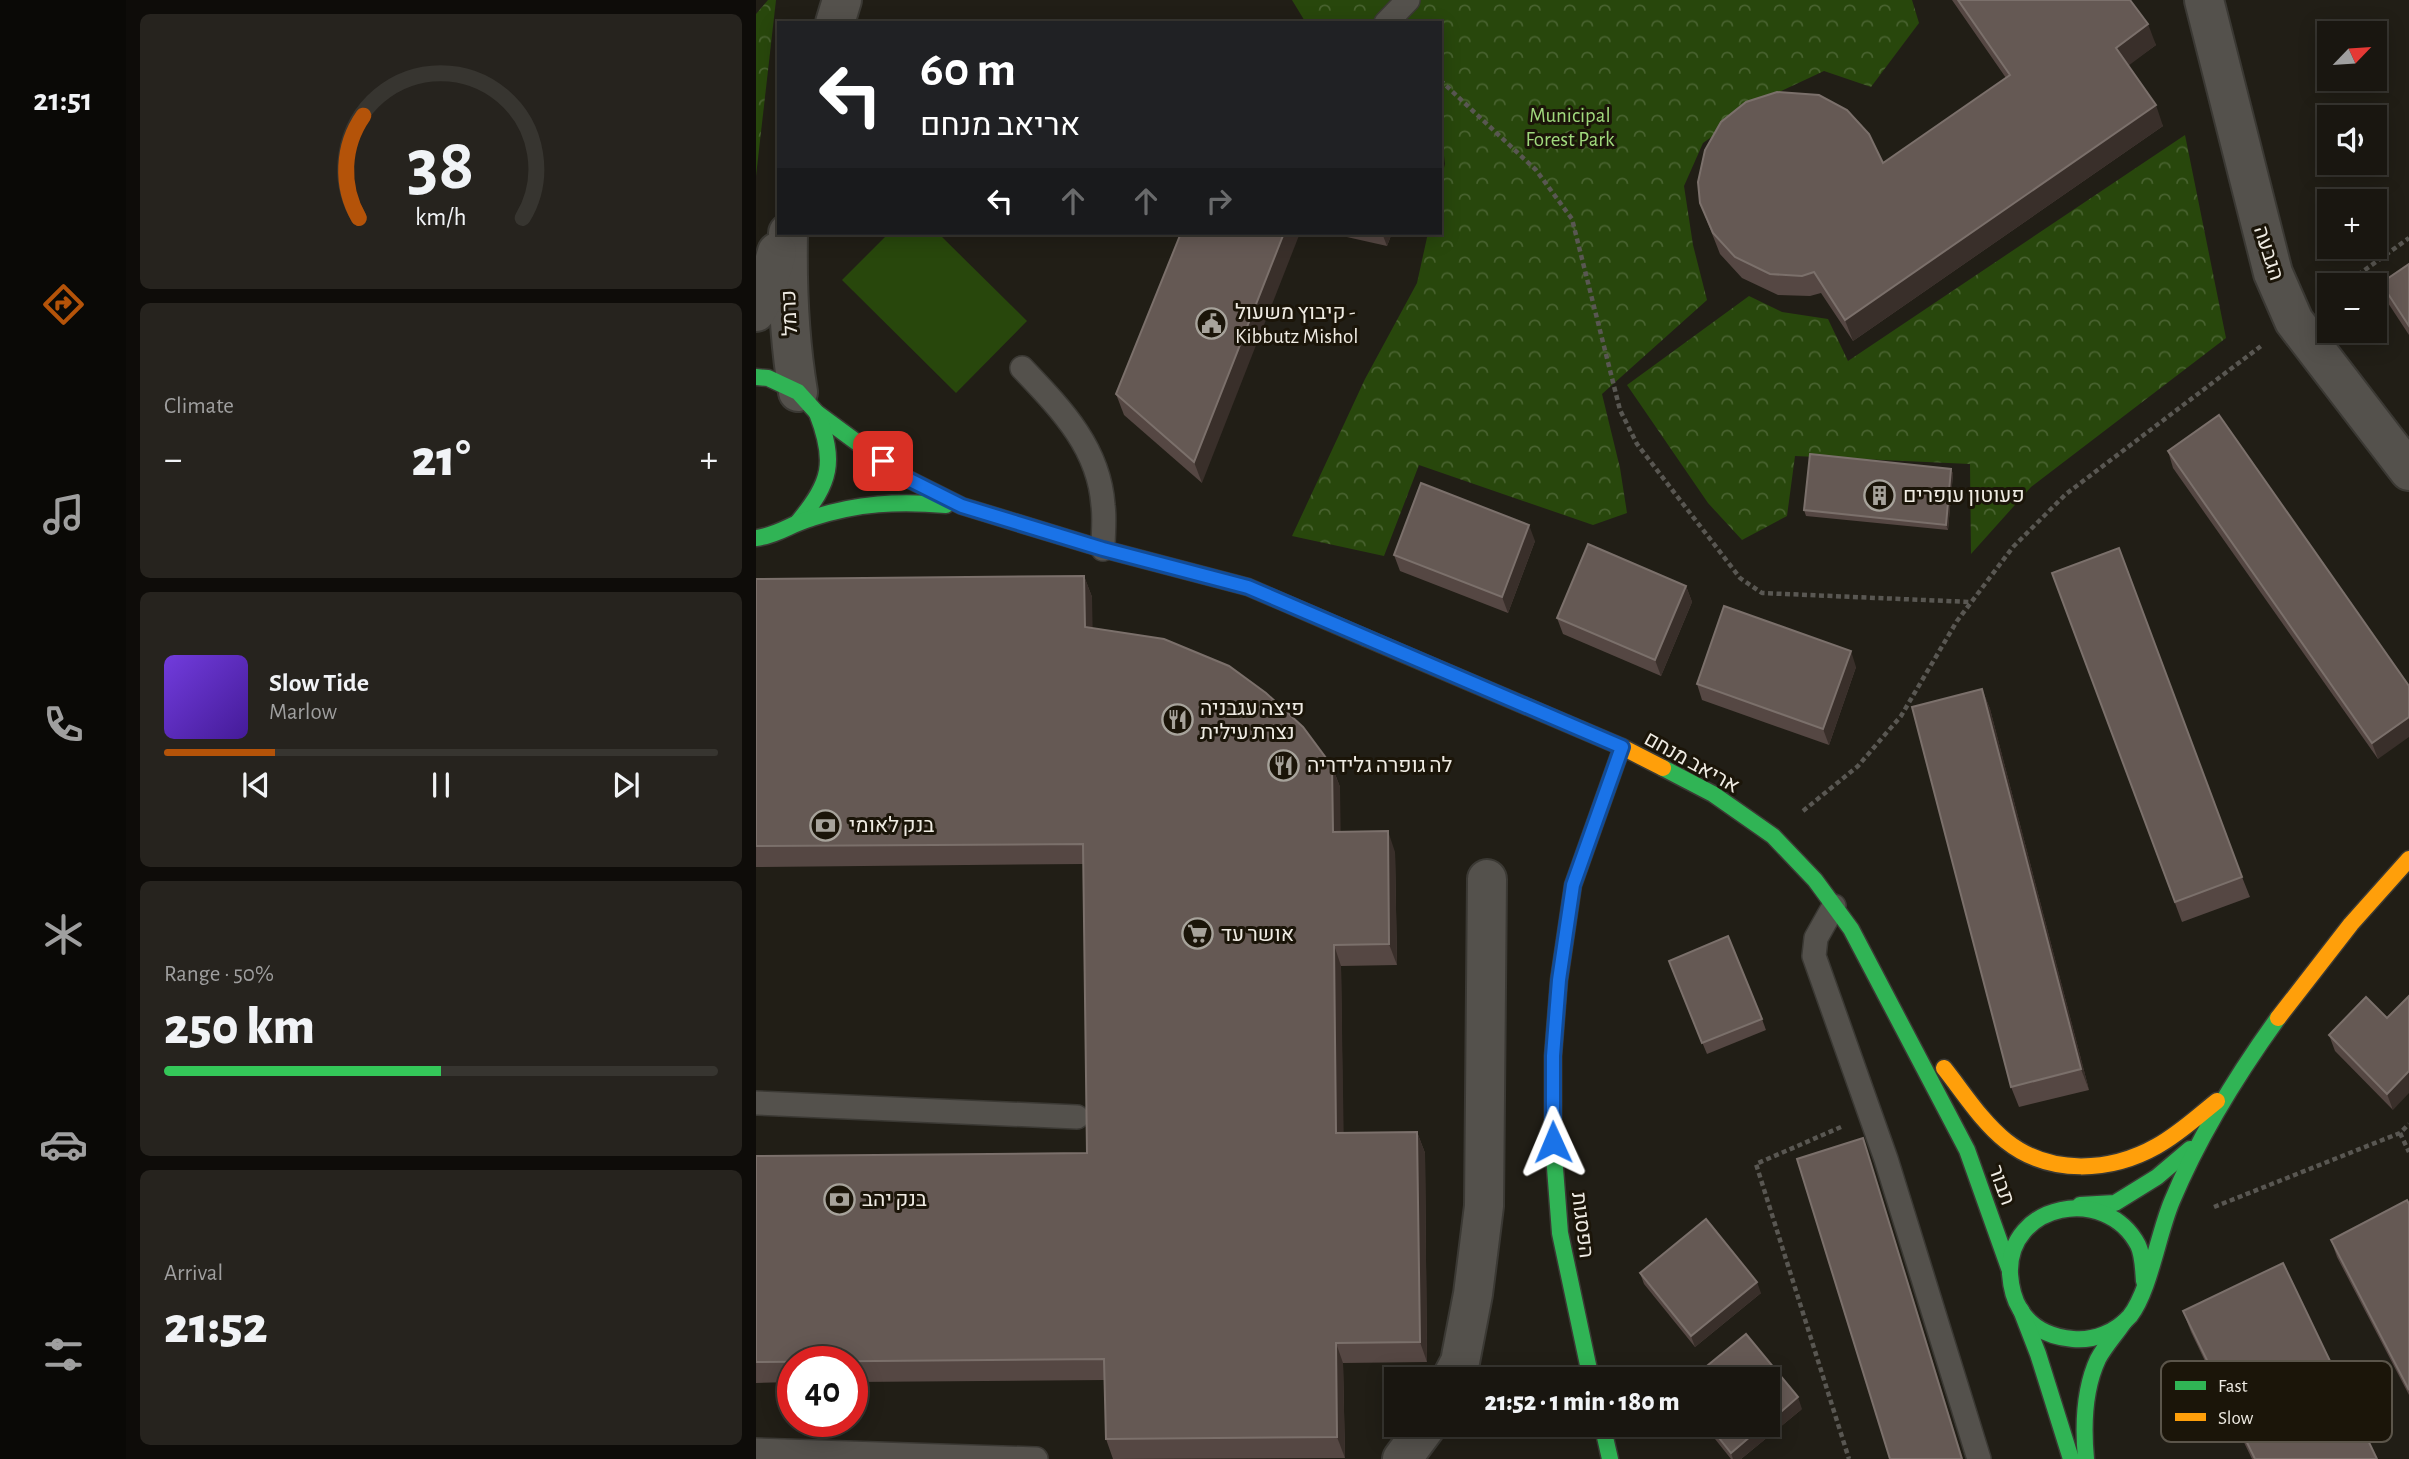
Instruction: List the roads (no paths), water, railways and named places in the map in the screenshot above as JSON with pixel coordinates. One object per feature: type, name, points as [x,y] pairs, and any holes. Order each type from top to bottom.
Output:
[{"type":"street","points":[[836,21],[842,0]]},
{"type":"street","name":"הגבעה","points":[[2204,0],[2269,261],[2294,321],[2409,471]]},
{"type":"street","name":"כרמל","points":[[756,312],[763,299],[781,235]]},
{"type":"street","name":"כרמל","points":[[788,235],[790,347],[808,403]]},
{"type":"street","points":[[756,377],[768,378],[808,403],[904,477],[962,506]]},
{"type":"street","points":[[798,523],[821,495],[830,467],[828,440],[808,403]]},
{"type":"street","points":[[756,538],[773,536],[798,523],[846,507],[912,502],[962,506]]},
{"type":"street","name":"אריאב מנחם","points":[[962,506],[1103,549],[1248,587],[1622,747],[1713,794],[1773,836],[1815,880],[1851,929],[1967,1150]]},
{"type":"street","name":"הפסגות","points":[[1588,1367],[1560,1233],[1553,1142],[1553,1056],[1559,980],[1573,885],[1622,747]]},
{"type":"street","points":[[2085,1459],[2083,1440],[2088,1395],[2098,1360],[2138,1303],[2161,1227],[2202,1139],[2231,1089],[2338,938],[2409,859]]},
{"type":"street","points":[[1457,1367],[1473,1294],[1484,1206],[1487,879]]},
{"type":"street","points":[[1890,1001],[1991,1127],[2025,1154],[2049,1164],[2082,1168],[2117,1162],[2149,1151],[2231,1089]]},
{"type":"street","points":[[2124,1322],[2104,1335],[2081,1341],[2046,1334],[2028,1320],[2015,1300],[2009,1268],[2015,1245],[2028,1226],[2048,1212],[2115,1203],[2135,1192],[2202,1139]]},
{"type":"street","name":"תבור","points":[[1967,1150],[1986,1176],[1997,1184]]},
{"type":"street","name":"תבור","points":[[1967,1150],[2009,1268]]},
{"type":"street","name":"תבור","points":[[2028,1202],[2038,1207],[2072,1207]]},
{"type":"street","points":[[2072,1207],[2103,1211],[2123,1223],[2137,1243],[2142,1257],[2144,1281]]},
{"type":"street","points":[[2020,1308],[2038,1354],[2071,1459]]},
{"type":"street","points":[[1402,1459],[1418,1437]]},
{"type":"street","points":[[1605,1437],[1610,1459]]},
{"type":"lane","points":[[1388,21],[1408,0]]},
{"type":"lane","points":[[1022,368],[1069,418],[1093,464],[1104,504],[1103,549]]},
{"type":"lane","points":[[1834,906],[1816,938],[1814,956],[1870,1114],[1979,1459]]},
{"type":"lane","points":[[756,1103],[1077,1117]]},
{"type":"lane","points":[[756,1450],[1036,1459]]},
{"type":"place","name":"קיבוץ משעול - Kibbutz Mishol","points":[[1212,324]]},
{"type":"place","name":"פעוטון עופרים","points":[[1880,495]]},
{"type":"place","name":"פיצה עגבניה נצרת עילית","points":[[1177,720]]},
{"type":"place","name":"לה גופרה גלידריה","points":[[1284,765]]},
{"type":"place","name":"בנק לאומי","points":[[826,825]]},
{"type":"place","name":"אושר עד","points":[[1198,934]]},
{"type":"place","name":"בנק יהב","points":[[839,1199]]},
{"type":"park label","name":"Municipal Forest Park","points":[[1570,127]]}]
